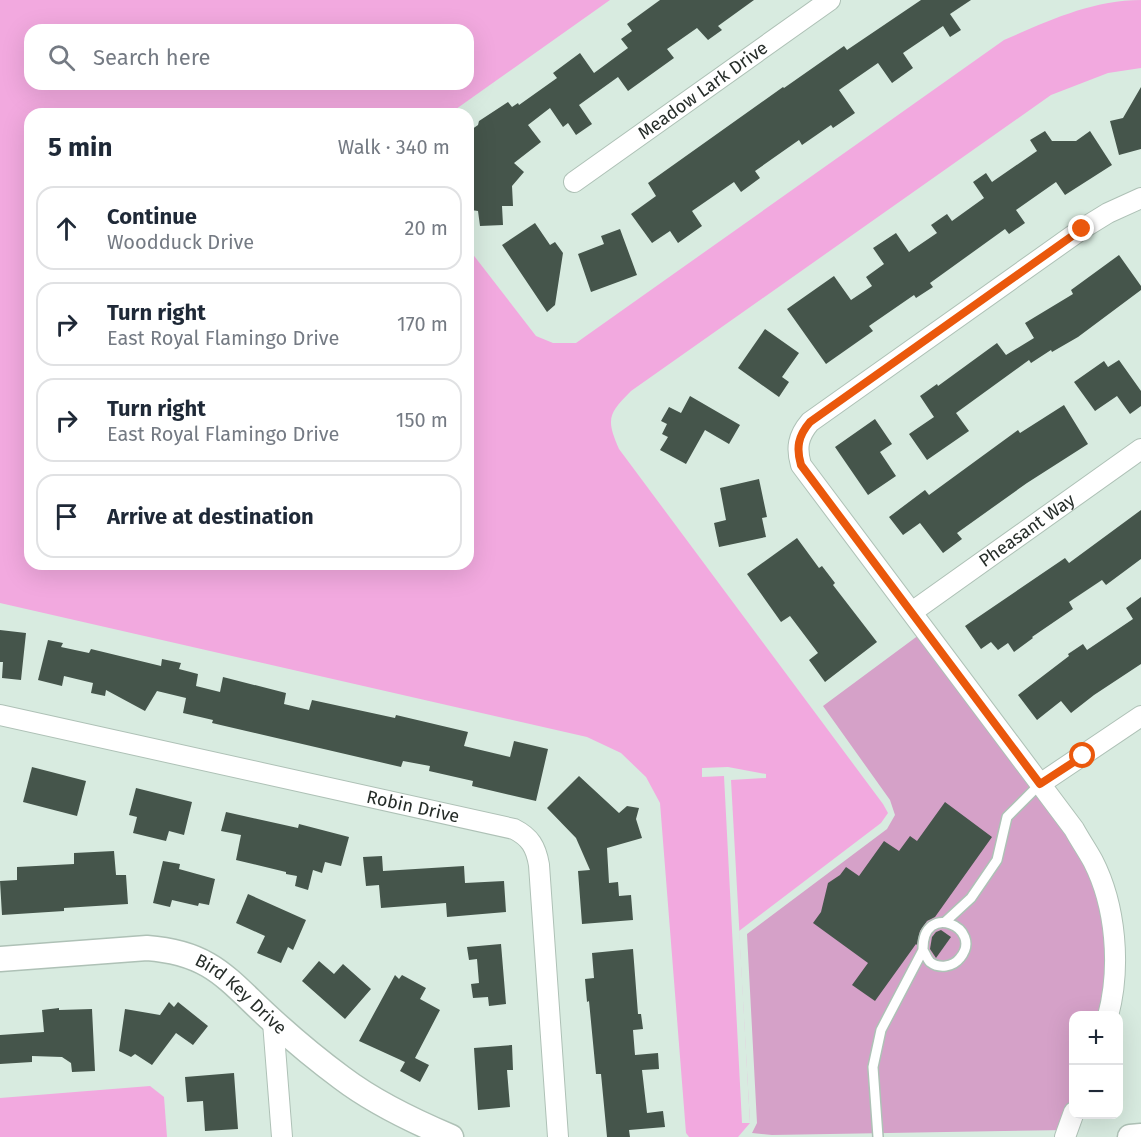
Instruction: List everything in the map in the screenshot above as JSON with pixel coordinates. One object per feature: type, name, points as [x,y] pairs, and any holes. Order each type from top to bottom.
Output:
[{"type":"street","name":"Meadow Lark Drive","points":[[573,182],[830,0]]},
{"type":"street","points":[[1109,1011],[1114,972],[1114,933],[1106,897],[1093,861],[1074,829],[801,465],[798,441],[810,422],[1082,229],[1108,213],[1141,198]]},
{"type":"street","name":"Pheasant Way","points":[[912,612],[1141,449]]},
{"type":"street","name":"Robin Drive","points":[[0,715],[514,829],[524,834],[533,844],[539,865],[558,1137]]},
{"type":"street","points":[[1040,784],[1141,716]]},
{"type":"street","name":"Bird Key Drive","points":[[0,958],[147,948],[178,952],[194,957],[220,971],[273,1022],[343,1079],[389,1108],[451,1137]]},
{"type":"street","points":[[273,1022],[282,1137]]},
{"type":"street","points":[[1065,1137],[1071,1119]]},
{"type":"street","points":[[1130,1137],[1141,1136]]},
{"type":"lane","points":[[945,922],[958,927],[966,939],[965,952],[956,963],[943,967],[930,962],[923,950],[922,939],[927,930],[935,924],[945,922],[971,898],[997,860],[1006,817],[1040,784]]},
{"type":"lane","points":[[878,1137],[873,1067],[881,1030],[923,950]]},
{"type":"shaded area","points":[[0,0],[610,0],[457,108],[24,108],[24,570],[474,570],[474,256],[536,336],[553,343],[576,343],[1004,40],[1054,19],[1088,8],[1141,0],[1141,68],[1108,73],[1051,95],[631,391],[612,417],[612,431],[619,449],[888,813],[881,823],[739,931],[750,1123],[738,1137],[689,1137],[686,1133],[660,803],[646,777],[621,753],[587,737],[0,603]]},
{"type":"shaded area","points":[[927,629],[1109,894],[1124,946],[1110,1011],[1069,1011],[1069,1119],[1072,1119],[1067,1130],[772,1135],[752,1133],[757,1123],[747,934],[887,829],[895,815],[890,800],[823,706]]},
{"type":"shaded area","points":[[150,1086],[164,1097],[167,1137],[0,1137],[0,1098]]},
{"type":"pier","points":[[728,767],[766,774],[766,778],[731,780],[750,1123],[742,1123],[724,776],[702,777],[702,768]]},
{"type":"building","points":[[660,0],[754,0],[718,26],[722,30],[708,40],[697,28],[667,49],[674,58],[628,91],[618,77],[579,105],[592,124],[576,135],[568,123],[563,127],[550,108],[528,125],[541,142],[514,163],[524,172],[512,186],[513,206],[502,206],[503,225],[480,226],[478,211],[474,210],[474,128],[479,121],[508,102],[512,107],[518,103],[519,105],[557,78],[553,73],[580,53],[594,73],[628,48],[621,39],[632,31],[627,24]]},
{"type":"building","points":[[921,0],[971,0],[950,14],[961,30],[950,37],[943,26],[903,53],[913,68],[892,83],[878,63],[839,90],[855,113],[833,128],[831,125],[802,145],[799,140],[755,171],[760,178],[741,192],[734,182],[692,211],[702,226],[678,243],[670,231],[652,243],[631,214],[656,196],[648,183],[844,46],[847,50]]},
{"type":"building","points":[[1141,87],[1141,149],[1119,155],[1110,121],[1123,118]]},
{"type":"building","points":[[1045,131],[1052,141],[1076,141],[1090,131],[1112,165],[1065,195],[1056,182],[1016,210],[1025,223],[1009,234],[1005,229],[930,283],[933,287],[916,298],[914,295],[869,326],[873,331],[826,364],[787,309],[834,276],[851,300],[872,286],[866,277],[884,264],[873,248],[896,233],[909,252],[937,233],[931,225],[947,214],[952,221],[984,198],[973,182],[986,173],[992,182],[1037,151],[1030,140]]},
{"type":"building","points":[[535,223],[550,245],[555,242],[563,253],[555,305],[547,312],[502,245]]},
{"type":"building","points":[[620,229],[637,275],[591,292],[578,254],[604,244],[601,236]]},
{"type":"building","points":[[1119,255],[1141,286],[1141,290],[1078,337],[1031,363],[1029,360],[956,413],[969,431],[927,460],[909,434],[934,417],[920,396],[937,384],[938,386],[997,343],[1006,355],[1034,338],[1025,323],[1073,294],[1071,290]]},
{"type":"building","points":[[765,329],[799,353],[782,377],[789,382],[779,397],[738,368]]},
{"type":"building","points":[[1119,360],[1141,391],[1141,406],[1130,414],[1117,396],[1095,411],[1074,382],[1104,361],[1108,367]]},
{"type":"building","points":[[690,396],[740,425],[729,444],[705,430],[686,464],[660,450],[668,437],[662,434],[667,424],[661,421],[669,407],[681,413]]},
{"type":"building","points":[[1064,405],[1088,444],[1027,483],[957,533],[962,539],[943,553],[920,523],[903,535],[889,517],[925,490],[929,495],[1018,430],[1020,433]]},
{"type":"building","points":[[875,419],[892,444],[880,452],[896,476],[868,495],[835,447]]},
{"type":"building","points":[[759,479],[767,517],[762,518],[766,537],[719,547],[714,523],[726,520],[720,488]]},
{"type":"building","points":[[1141,510],[1141,559],[1106,585],[1102,580],[1069,602],[1073,609],[1014,652],[1008,643],[998,650],[991,642],[981,649],[965,626],[1065,558],[1069,563]]},
{"type":"building","points":[[797,538],[819,568],[822,566],[835,583],[833,585],[877,642],[825,682],[809,660],[818,653],[790,616],[781,622],[747,574]]},
{"type":"building","points":[[1141,597],[1141,664],[1071,713],[1061,701],[1037,720],[1018,695],[1083,644],[1087,650],[1133,619],[1126,608]]},
{"type":"building","points":[[0,630],[26,633],[21,680],[2,678]]},
{"type":"building","points":[[48,640],[63,643],[61,647],[89,653],[91,649],[161,666],[162,659],[181,663],[179,669],[198,674],[196,686],[220,692],[223,677],[286,693],[284,704],[309,710],[312,700],[395,718],[396,715],[468,732],[464,746],[510,757],[514,741],[548,749],[536,801],[472,786],[473,781],[429,771],[430,766],[403,761],[401,767],[212,723],[213,720],[183,713],[186,698],[157,691],[145,711],[106,690],[105,696],[91,693],[93,683],[64,676],[62,686],[38,680]]},
{"type":"building","points":[[32,767],[86,781],[77,816],[23,802]]},
{"type":"building","points":[[579,776],[619,813],[627,806],[639,808],[636,819],[642,838],[607,848],[609,883],[618,882],[619,896],[631,895],[633,920],[582,924],[578,871],[590,870],[576,838],[547,808]]},
{"type":"building","points":[[136,788],[192,802],[184,835],[169,831],[166,841],[133,833],[137,817],[129,815]]},
{"type":"building","points":[[945,802],[992,837],[935,917],[927,921],[920,931],[917,945],[875,1001],[852,985],[868,963],[813,923],[821,912],[828,883],[840,875],[846,867],[859,876],[884,841],[899,851],[910,836],[917,841]]},
{"type":"building","points":[[226,812],[298,828],[299,824],[349,837],[341,866],[325,862],[322,873],[313,870],[308,890],[295,886],[297,876],[236,860],[241,835],[221,831]]},
{"type":"building","points":[[114,851],[116,875],[126,875],[128,904],[2,915],[0,881],[17,880],[17,867],[74,864],[74,853]]},
{"type":"building","points":[[382,856],[383,871],[464,866],[465,883],[504,881],[506,912],[447,917],[446,903],[381,908],[379,885],[366,886],[363,857]]},
{"type":"building","points":[[163,861],[180,864],[179,869],[215,879],[209,905],[199,903],[198,906],[172,900],[170,907],[153,903]]},
{"type":"building","points":[[248,894],[306,920],[293,950],[288,947],[281,963],[257,953],[265,936],[236,923]]},
{"type":"building","points":[[941,930],[951,937],[936,958],[930,949],[932,937]]},
{"type":"building","points":[[501,944],[506,1004],[489,1006],[488,997],[473,998],[471,984],[479,983],[477,959],[469,960],[467,947]]},
{"type":"building","points":[[633,949],[638,1014],[641,1014],[643,1029],[633,1030],[635,1055],[658,1053],[659,1069],[642,1070],[647,1113],[663,1111],[665,1127],[629,1130],[630,1137],[607,1137],[601,1074],[596,1074],[585,979],[594,978],[592,953]]},
{"type":"building","points":[[319,961],[334,974],[343,964],[371,989],[345,1019],[302,981]]},
{"type":"building","points":[[395,975],[399,979],[402,975],[426,988],[420,999],[440,1010],[415,1058],[429,1065],[420,1082],[400,1071],[405,1062],[359,1041]]},
{"type":"building","points":[[169,1002],[174,1007],[178,1002],[208,1026],[193,1045],[176,1033],[152,1065],[135,1054],[131,1057],[119,1051],[125,1009],[160,1015]]},
{"type":"building","points":[[59,1008],[59,1010],[92,1009],[95,1071],[72,1072],[71,1063],[62,1057],[32,1056],[32,1062],[0,1064],[0,1035],[44,1032],[42,1010]]},
{"type":"building","points":[[512,1045],[513,1070],[507,1070],[510,1107],[478,1110],[474,1048]]},
{"type":"building","points":[[234,1073],[238,1129],[205,1131],[203,1101],[187,1102],[185,1077]]},
{"type":"route","points":[[1082,229],[810,422],[798,441],[798,454],[801,465],[1040,784],[1083,756]]}]
